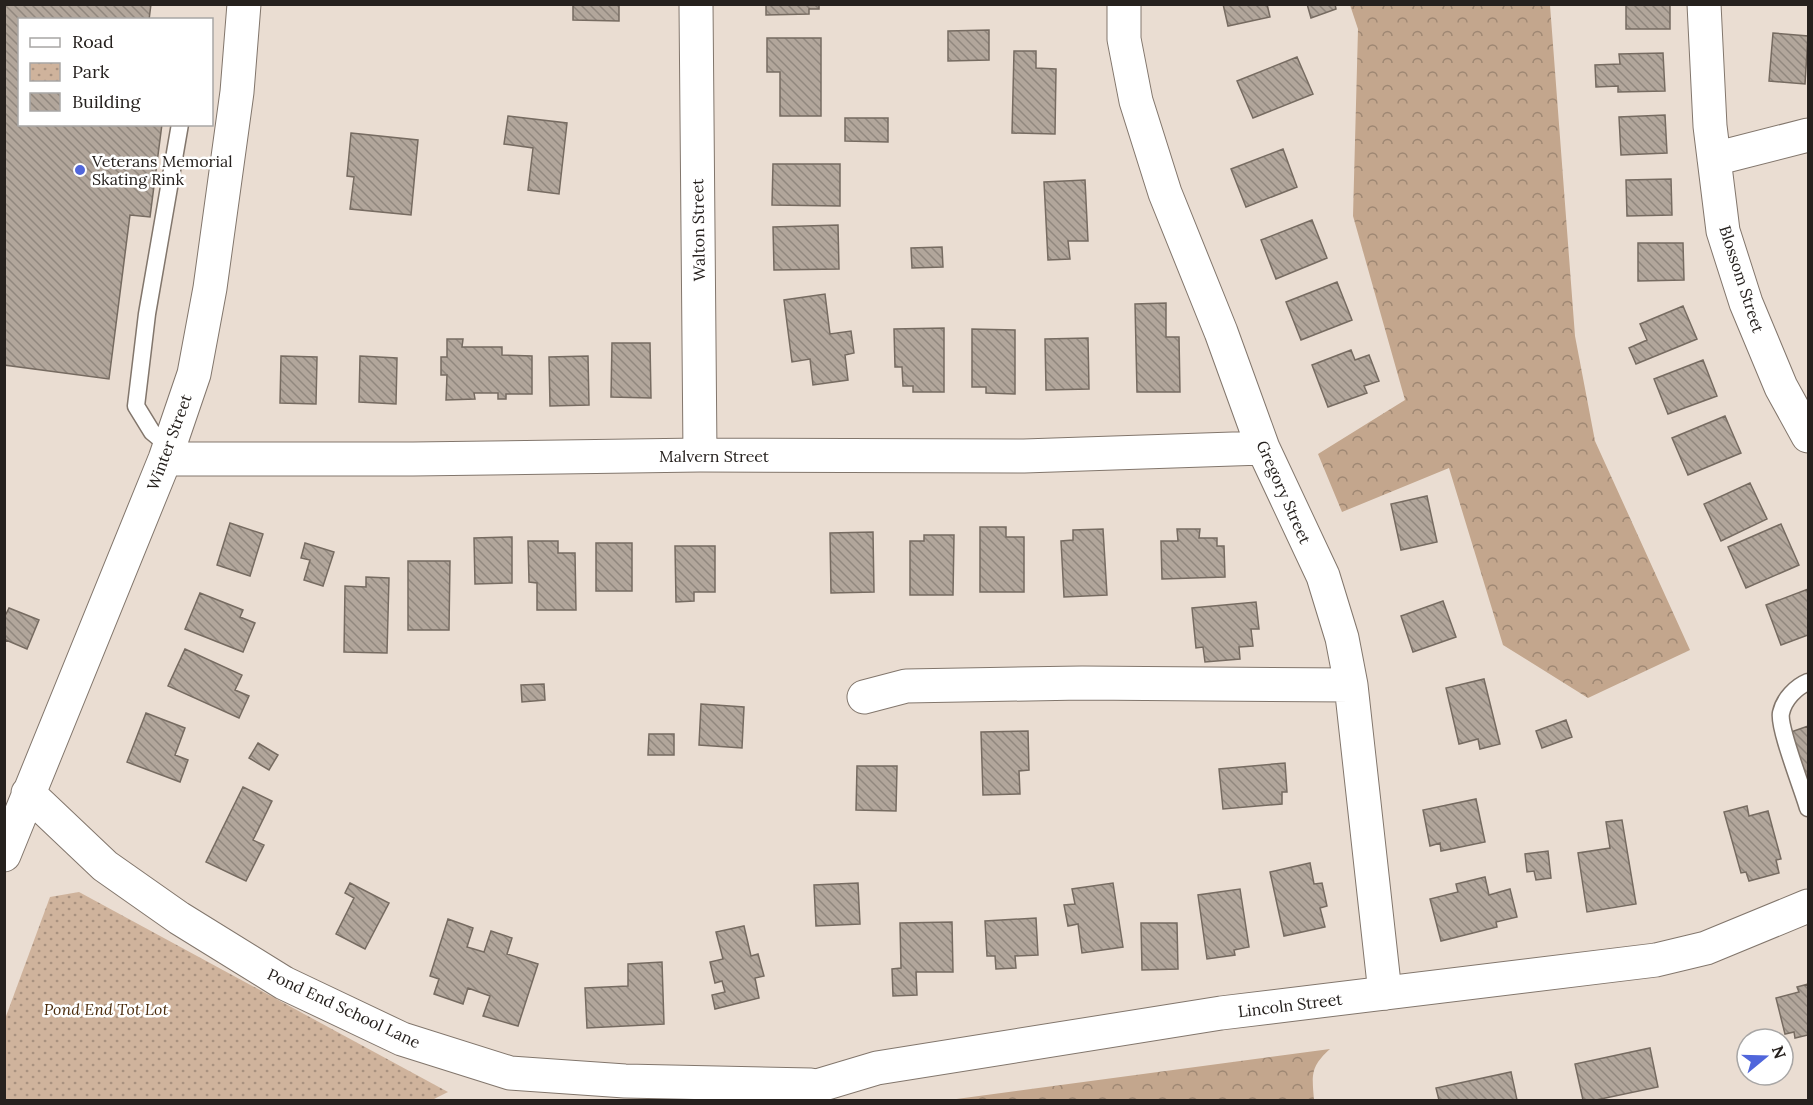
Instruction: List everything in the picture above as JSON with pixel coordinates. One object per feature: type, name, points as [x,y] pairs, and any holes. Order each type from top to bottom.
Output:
[{"type":"street","name":"Winter Street","points":[[4,855],[167,452],[194,374],[210,288],[237,92],[244,4]]},
{"type":"street","name":"Walton Street","points":[[696,4],[700,455]]},
{"type":"street","name":"Gregory Street","points":[[1124,4],[1124,39],[1136,101],[1165,193],[1221,332],[1263,448],[1323,576],[1342,638],[1351,685],[1385,993]]},
{"type":"street","name":"Blossom Street","points":[[1704,4],[1710,126],[1723,231],[1746,303],[1781,387],[1809,436]]},
{"type":"street","points":[[1714,159],[1809,135]]},
{"type":"street","name":"Malvern Street","points":[[167,452],[413,459],[700,455],[1024,456],[1263,448]]},
{"type":"street","points":[[864,698],[906,686],[1082,683],[1351,685]]},
{"type":"street","name":"Pond End School Lane","points":[[28,793],[105,866],[179,918],[284,983],[402,1039],[510,1073],[625,1081],[823,1085]]},
{"type":"street","name":"Lincoln Street","points":[[770,1101],[877,1068],[1221,1013],[1656,960],[1706,948],[1809,906]]},
{"type":"lane","points":[[167,452],[136,406],[147,314],[180,126]]},
{"type":"lane","points":[[1809,682],[1789,696],[1781,713],[1782,727],[1809,808]]},
{"type":"green space","points":[[1350,5],[1550,5],[1575,336],[1595,441],[1690,650],[1588,698],[1503,645],[1449,468],[1342,512],[1318,454],[1405,400],[1353,216],[1358,29]]},
{"type":"green space","name":"Pond End Tot Lot","points":[[79,892],[448,1092],[432,1100],[5,1100],[5,1019],[50,897]]},
{"type":"green space","points":[[1330,1049],[1319,1061],[1314,1072],[1314,1100],[949,1100]]},
{"type":"building","name":"Veterans Memorial Skating Rink","points":[[4,4],[151,4],[149,18],[18,18],[18,126],[162,126],[150,217],[130,215],[109,379],[4,365]]},
{"type":"building","points":[[573,4],[619,4],[619,21],[573,20]]},
{"type":"building","points":[[766,4],[819,4],[819,9],[809,9],[809,14],[766,15]]},
{"type":"building","points":[[1223,4],[1267,4],[1270,17],[1228,26]]},
{"type":"building","points":[[1307,4],[1335,4],[1336,9],[1311,18]]},
{"type":"building","points":[[1626,4],[1670,4],[1670,29],[1626,29]]},
{"type":"building","points":[[989,30],[989,60],[948,61],[948,31]]},
{"type":"building","points":[[1773,33],[1808,36],[1805,84],[1769,81]]},
{"type":"building","points":[[767,38],[821,38],[821,116],[780,116],[780,72],[767,72]]},
{"type":"building","points":[[1014,51],[1036,51],[1036,68],[1056,69],[1055,134],[1012,133]]},
{"type":"building","points":[[1663,53],[1665,91],[1618,92],[1618,86],[1596,87],[1595,65],[1620,64],[1619,54]]},
{"type":"building","points":[[1297,57],[1313,94],[1253,118],[1237,81]]},
{"type":"building","points":[[1665,115],[1667,153],[1621,155],[1619,117]]},
{"type":"building","points":[[508,116],[567,123],[559,194],[528,190],[533,148],[504,144]]},
{"type":"building","points":[[845,118],[888,118],[888,142],[845,141]]},
{"type":"building","points":[[351,133],[418,140],[411,215],[350,209],[354,177],[347,176]]},
{"type":"building","points":[[1283,149],[1297,187],[1246,207],[1231,169]]},
{"type":"building","points":[[773,164],[840,164],[840,206],[772,205]]},
{"type":"building","points":[[1671,179],[1672,215],[1627,216],[1626,180]]},
{"type":"building","points":[[1085,180],[1088,241],[1068,241],[1070,259],[1048,260],[1044,182]]},
{"type":"building","points":[[1312,220],[1327,258],[1276,279],[1261,240]]},
{"type":"building","points":[[838,225],[839,269],[774,270],[773,227]]},
{"type":"building","points":[[1638,243],[1683,243],[1684,280],[1638,281]]},
{"type":"building","points":[[942,247],[943,267],[912,268],[911,248]]},
{"type":"building","points":[[1337,282],[1352,320],[1301,340],[1286,302]]},
{"type":"building","points":[[825,294],[830,334],[851,331],[854,353],[845,355],[848,380],[813,385],[810,359],[792,362],[784,300]]},
{"type":"building","points":[[1166,303],[1166,337],[1179,337],[1180,392],[1137,392],[1135,304]]},
{"type":"building","points":[[1683,306],[1697,339],[1636,364],[1629,348],[1647,340],[1640,324]]},
{"type":"building","points":[[944,328],[944,392],[913,392],[913,386],[903,386],[902,367],[895,367],[894,329]]},
{"type":"building","points":[[972,329],[1015,330],[1015,394],[986,393],[986,387],[972,387]]},
{"type":"building","points":[[1088,338],[1089,389],[1046,390],[1045,339]]},
{"type":"building","points":[[447,339],[463,339],[462,347],[502,347],[502,355],[532,356],[532,394],[506,394],[506,399],[498,399],[498,393],[474,393],[475,399],[446,400],[447,375],[441,375],[441,357],[447,357]]},
{"type":"building","points":[[612,343],[650,343],[651,398],[611,397]]},
{"type":"building","points":[[1351,350],[1355,360],[1369,355],[1379,381],[1364,386],[1367,393],[1328,407],[1312,365]]},
{"type":"building","points":[[281,356],[317,357],[316,404],[280,403]]},
{"type":"building","points":[[360,356],[397,358],[396,404],[359,402]]},
{"type":"building","points":[[588,356],[589,405],[550,406],[549,357]]},
{"type":"building","points":[[1703,360],[1717,396],[1668,414],[1654,379]]},
{"type":"building","points":[[1725,416],[1741,453],[1688,475],[1672,438]]},
{"type":"building","points":[[1750,483],[1767,519],[1721,541],[1704,504]]},
{"type":"building","points":[[1427,496],[1437,542],[1401,550],[1391,504]]},
{"type":"building","points":[[230,523],[263,534],[250,576],[217,565]]},
{"type":"building","points":[[1781,524],[1799,565],[1746,588],[1728,547]]},
{"type":"building","points":[[980,527],[1006,527],[1006,537],[1024,537],[1024,592],[980,592]]},
{"type":"building","points":[[1103,529],[1107,595],[1064,597],[1061,541],[1073,540],[1073,530]]},
{"type":"building","points":[[1177,529],[1200,529],[1199,538],[1217,538],[1217,546],[1224,546],[1225,577],[1162,579],[1161,541],[1178,541]]},
{"type":"building","points":[[873,532],[874,592],[831,593],[830,533]]},
{"type":"building","points":[[924,535],[954,535],[953,595],[910,595],[910,541],[924,541]]},
{"type":"building","points":[[512,537],[512,583],[475,584],[474,538]]},
{"type":"building","points":[[528,541],[558,541],[558,553],[575,553],[576,610],[537,610],[537,583],[529,582]]},
{"type":"building","points":[[305,543],[334,552],[323,586],[304,580],[310,560],[301,558]]},
{"type":"building","points":[[596,543],[632,543],[632,591],[596,591]]},
{"type":"building","points":[[675,546],[715,546],[715,592],[694,592],[694,601],[676,602]]},
{"type":"building","points":[[408,561],[450,561],[449,630],[408,630]]},
{"type":"building","points":[[366,577],[389,578],[387,653],[344,652],[345,586],[366,587]]},
{"type":"building","points":[[1808,589],[1808,635],[1781,645],[1766,605]]},
{"type":"building","points":[[200,593],[243,610],[240,617],[255,623],[243,652],[185,629]]},
{"type":"building","points":[[1443,601],[1456,637],[1413,652],[1401,616]]},
{"type":"building","points":[[1256,602],[1259,629],[1251,629],[1253,646],[1239,647],[1240,659],[1205,662],[1203,647],[1196,648],[1192,608]]},
{"type":"building","points":[[9,608],[39,620],[27,649],[6,640],[4,644],[4,614]]},
{"type":"building","points":[[185,649],[242,675],[235,690],[249,696],[239,718],[168,686]]},
{"type":"building","points":[[1484,679],[1500,744],[1480,749],[1478,739],[1459,744],[1446,688]]},
{"type":"building","points":[[544,684],[545,700],[522,702],[521,685]]},
{"type":"building","points":[[701,704],[744,707],[742,748],[699,745]]},
{"type":"building","points":[[146,713],[185,728],[175,755],[188,760],[180,782],[127,762]]},
{"type":"building","points":[[1566,720],[1572,737],[1542,748],[1536,731]]},
{"type":"building","points":[[1808,726],[1808,785],[1791,732]]},
{"type":"building","points":[[1028,731],[1029,770],[1019,771],[1020,794],[983,795],[981,732]]},
{"type":"building","points":[[649,734],[674,734],[674,755],[648,755]]},
{"type":"building","points":[[258,743],[278,755],[269,770],[249,758]]},
{"type":"building","points":[[1285,763],[1287,792],[1282,792],[1282,804],[1223,809],[1219,769]]},
{"type":"building","points":[[857,766],[897,766],[896,811],[856,810]]},
{"type":"building","points":[[243,787],[272,801],[253,840],[264,845],[246,881],[206,862]]},
{"type":"building","points":[[1476,799],[1485,842],[1441,851],[1440,843],[1430,846],[1423,810]]},
{"type":"building","points":[[1747,806],[1749,816],[1768,811],[1781,859],[1776,860],[1779,873],[1749,881],[1746,872],[1741,873],[1724,812]]},
{"type":"building","points":[[1622,820],[1636,904],[1587,912],[1578,853],[1610,848],[1606,822]]},
{"type":"building","points":[[1548,851],[1551,878],[1536,880],[1534,871],[1527,872],[1525,854]]},
{"type":"building","points":[[1310,863],[1314,884],[1322,883],[1327,906],[1320,908],[1325,927],[1284,936],[1270,872]]},
{"type":"building","points":[[1485,877],[1489,895],[1510,889],[1517,917],[1496,922],[1497,927],[1441,941],[1430,899],[1458,892],[1456,884]]},
{"type":"building","points":[[350,883],[389,903],[365,949],[336,934],[354,898],[345,893]]},
{"type":"building","points":[[858,883],[860,924],[816,926],[814,885]]},
{"type":"building","points":[[1113,883],[1123,947],[1082,953],[1078,924],[1068,926],[1064,905],[1075,904],[1072,889]]},
{"type":"building","points":[[1240,889],[1249,947],[1234,950],[1235,955],[1207,959],[1198,895]]},
{"type":"building","points":[[1036,918],[1038,955],[1015,956],[1016,968],[996,969],[995,956],[987,956],[985,921]]},
{"type":"building","points":[[448,919],[473,928],[467,947],[484,952],[491,931],[512,938],[507,954],[538,964],[518,1026],[483,1016],[490,996],[468,988],[463,1004],[434,994],[439,979],[430,976]]},
{"type":"building","points":[[952,922],[953,972],[916,972],[917,995],[893,996],[892,969],[901,968],[900,923]]},
{"type":"building","points":[[1141,923],[1177,923],[1178,969],[1142,970]]},
{"type":"building","points":[[744,926],[751,956],[758,954],[764,976],[755,978],[759,998],[715,1009],[712,995],[725,992],[722,981],[715,983],[710,962],[723,959],[716,932]]},
{"type":"building","points":[[662,962],[664,1024],[587,1028],[585,988],[628,986],[628,964]]},
{"type":"building","points":[[1808,984],[1808,1035],[1795,1038],[1795,1027],[1783,1027],[1776,998],[1799,992],[1797,987]]},
{"type":"building","points":[[1650,1048],[1658,1087],[1596,1100],[1583,1100],[1575,1064]]},
{"type":"building","points":[[1511,1072],[1517,1100],[1439,1100],[1436,1088]]},
{"type":"place","name":"Veterans Memorial Skating Rink","points":[[80,170]]}]
